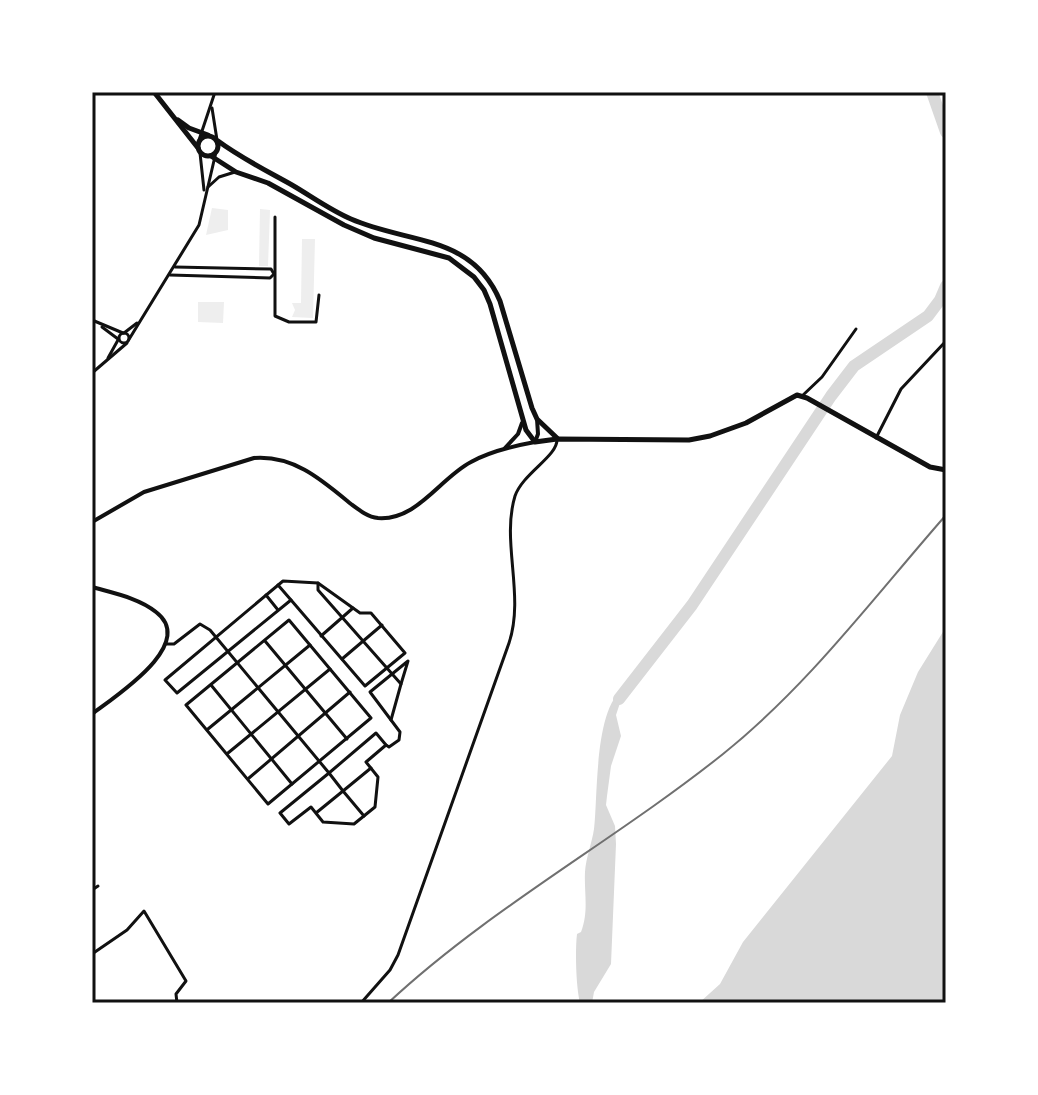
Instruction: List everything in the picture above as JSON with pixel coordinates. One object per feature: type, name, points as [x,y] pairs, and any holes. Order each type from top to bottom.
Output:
[{"type":"main road","points":[[154,92],[199,150],[214,155],[236,172],[268,183],[374,238],[429,251],[463,267],[484,290],[490,304],[523,421],[535,442],[557,439],[689,440],[746,423],[792,397],[804,397],[930,467],[946,470]]},
{"type":"main road","points":[[174,117],[348,218],[399,236],[432,242],[468,259],[481,270],[496,293],[537,419],[557,439]]},
{"type":"main road","points":[[199,150],[199,140],[209,135]]},
{"type":"main road","points":[[214,155],[217,140]]},
{"type":"street","points":[[199,140],[215,92]]},
{"type":"street","points":[[212,103],[217,140]]},
{"type":"street","points":[[199,150],[204,198]]},
{"type":"street","points":[[92,373],[127,342],[199,225],[214,155]]},
{"type":"street","points":[[206,190],[219,177],[236,172]]},
{"type":"street","points":[[275,217],[275,315],[289,322],[316,322],[319,295]]},
{"type":"street","points":[[175,267],[271,269],[274,274]]},
{"type":"street","points":[[170,275],[271,278],[274,274]]},
{"type":"street","points":[[106,361],[118,340],[145,314]]},
{"type":"street","points":[[94,322],[124,333],[128,336],[127,342]]},
{"type":"street","points":[[94,322],[122,343],[127,342]]},
{"type":"street","points":[[804,397],[856,329]]},
{"type":"street","points":[[876,438],[901,389],[946,341]]},
{"type":"street","points":[[92,522],[144,492],[266,457],[281,459],[311,471],[368,516],[390,517],[418,504],[472,461],[505,448],[535,442],[537,419]]},
{"type":"street","points":[[505,448],[518,434],[523,421]]},
{"type":"street","points":[[361,1003],[390,970],[398,955],[509,643],[515,606],[514,500],[530,473],[556,450],[557,439]]},
{"type":"street","points":[[278,585],[291,600],[321,636],[365,686],[405,653],[371,613],[360,613],[318,583],[283,581],[278,585],[266,595],[165,680],[177,693],[291,600]]},
{"type":"street","points":[[318,583],[318,590],[401,684]]},
{"type":"street","points":[[92,587],[149,607],[164,620],[168,634],[166,644],[138,677],[92,714]]},
{"type":"street","points":[[266,595],[278,610]]},
{"type":"street","points":[[321,636],[353,608]]},
{"type":"street","points":[[289,620],[371,718],[268,804],[186,705],[264,640],[289,620]]},
{"type":"street","points":[[166,644],[174,644],[200,624],[216,637],[364,816]]},
{"type":"street","points":[[342,659],[382,625]]},
{"type":"street","points":[[264,640],[347,739]]},
{"type":"street","points":[[207,730],[310,645]]},
{"type":"street","points":[[386,745],[366,762],[378,777],[375,807],[354,824],[323,822],[311,807],[289,824],[280,813],[376,733],[389,747],[399,740],[400,732],[391,720],[370,692],[408,661],[391,720]]},
{"type":"street","points":[[227,754],[330,669]]},
{"type":"street","points":[[210,685],[292,784]]},
{"type":"street","points":[[248,779],[350,692]]},
{"type":"street","points":[[316,813],[371,768]]},
{"type":"street","points":[[92,890],[98,886]]},
{"type":"street","points":[[92,954],[127,930],[144,911],[186,981],[176,1000]]},
{"type":"shaded area","points":[[212,208],[228,210],[228,230],[206,235]]},
{"type":"shaded area","points":[[260,209],[270,210],[268,266],[259,266]]},
{"type":"shaded area","points":[[302,239],[315,239],[313,318],[292,317],[295,310],[292,303],[301,303]]},
{"type":"shaded area","points":[[198,302],[224,302],[223,323],[198,322]]},
{"type":"shaded area","points":[[946,627],[946,1003],[699,1003],[720,984],[743,942],[892,756],[900,715],[918,672]]},
{"type":"shaded area","points":[[625,688],[616,715],[621,736],[611,766],[606,805],[615,826],[616,844],[611,964],[594,992],[592,1003],[580,1003],[576,941],[585,917],[585,872],[594,829],[599,752],[608,713],[615,698]]},
{"type":"waterway","points":[[932,92],[946,132]]},
{"type":"waterway","points":[[619,699],[692,605],[854,366],[928,316],[946,286]]},
{"type":"railway","points":[[388,1003],[468,936],[681,786],[754,727],[812,670],[946,515]]}]
